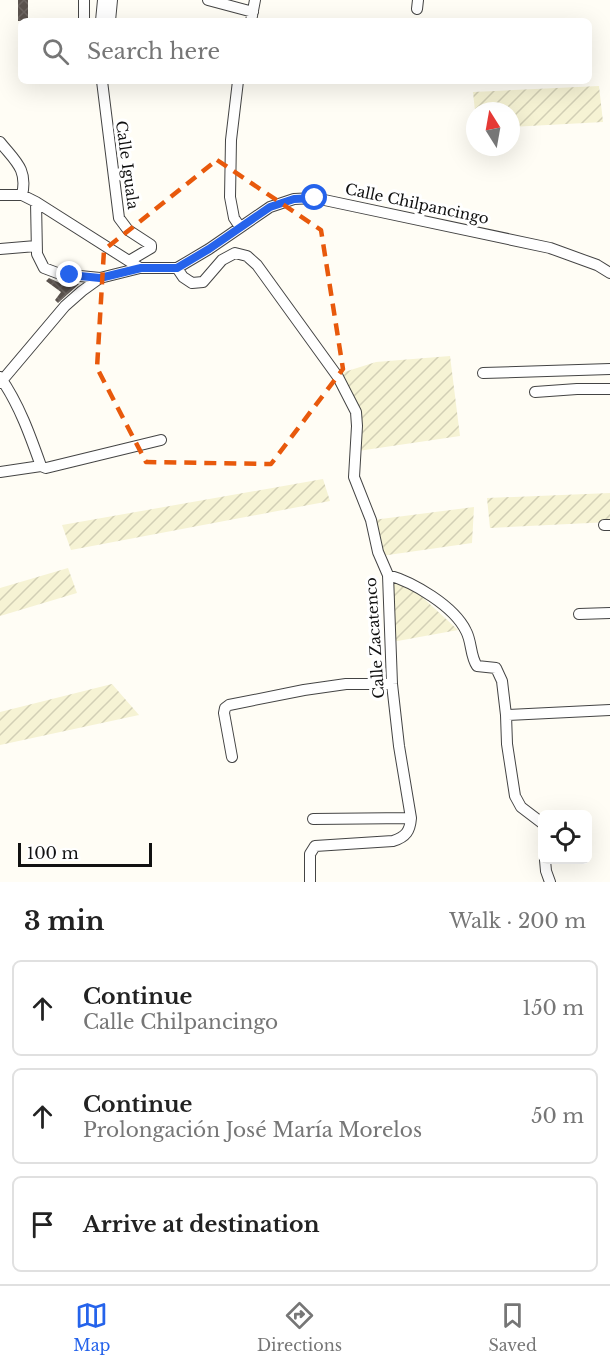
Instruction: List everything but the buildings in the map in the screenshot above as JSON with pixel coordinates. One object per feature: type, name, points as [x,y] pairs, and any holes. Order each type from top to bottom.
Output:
[{"type":"street","points":[[84,0],[84,18]]},
{"type":"street","points":[[101,18],[102,0]]},
{"type":"street","points":[[110,18],[112,0]]},
{"type":"street","points":[[208,0],[252,16],[255,0]]},
{"type":"street","name":"Calle Iguala","points":[[102,84],[119,218],[128,230],[151,244],[151,248],[129,261]]},
{"type":"street","points":[[238,84],[231,140],[230,197],[234,219],[240,227]]},
{"type":"street","points":[[0,142],[19,164],[23,173],[25,184],[22,195]]},
{"type":"street","points":[[0,195],[22,195],[36,202],[141,268]]},
{"type":"street","name":"Calle Chilpancingo","points":[[177,268],[276,204],[294,199],[315,198],[550,248],[597,265],[610,273]]},
{"type":"street","points":[[36,202],[36,246],[39,261],[51,273],[100,278],[141,268],[177,268]]},
{"type":"street","points":[[0,249],[36,246]]},
{"type":"street","name":"Calle Zacatenco","points":[[177,268],[183,277],[192,283],[203,282],[222,260],[235,253],[247,256],[257,265],[338,377],[356,412],[354,477],[368,512],[378,552],[388,575],[392,684],[411,818]]},
{"type":"street","points":[[41,466],[28,430],[1,380],[65,306],[100,278]]},
{"type":"street","points":[[483,373],[610,369]]},
{"type":"street","points":[[535,392],[610,389]]},
{"type":"street","points":[[0,472],[41,466],[46,468],[161,440]]},
{"type":"street","points":[[388,575],[404,579],[426,592],[446,608],[465,628],[477,666],[496,668],[499,672],[515,796],[521,807],[538,819]]},
{"type":"street","points":[[579,614],[610,613]]},
{"type":"street","points":[[232,757],[224,713],[225,708],[229,705],[335,686],[392,684]]},
{"type":"street","points":[[506,715],[610,710]]},
{"type":"street","points":[[310,882],[310,854],[315,846],[393,841],[408,832],[411,818],[313,819]]},
{"type":"street","points":[[545,864],[550,882]]},
{"type":"highlighted area","points":[[217,160],[321,230],[343,369],[271,464],[146,462],[97,368],[104,250]]},
{"type":"shaded area","points":[[599,86],[603,122],[520,127],[520,102],[474,102],[473,92]]},
{"type":"shaded area","points":[[450,356],[460,436],[358,451],[360,415],[338,374],[376,362]]},
{"type":"shaded area","points":[[323,479],[330,501],[71,550],[62,525]]},
{"type":"shaded area","points":[[610,493],[610,522],[490,528],[487,498]]},
{"type":"shaded area","points":[[474,507],[472,543],[381,556],[373,520]]},
{"type":"shaded area","points":[[68,568],[77,593],[0,616],[0,588]]},
{"type":"shaded area","points":[[392,583],[403,585],[421,596],[458,630],[392,642]]},
{"type":"shaded area","points":[[112,684],[139,715],[0,745],[0,712]]},
{"type":"route","points":[[70,275],[100,278],[141,268],[177,268],[270,207],[294,199],[315,198]]}]
